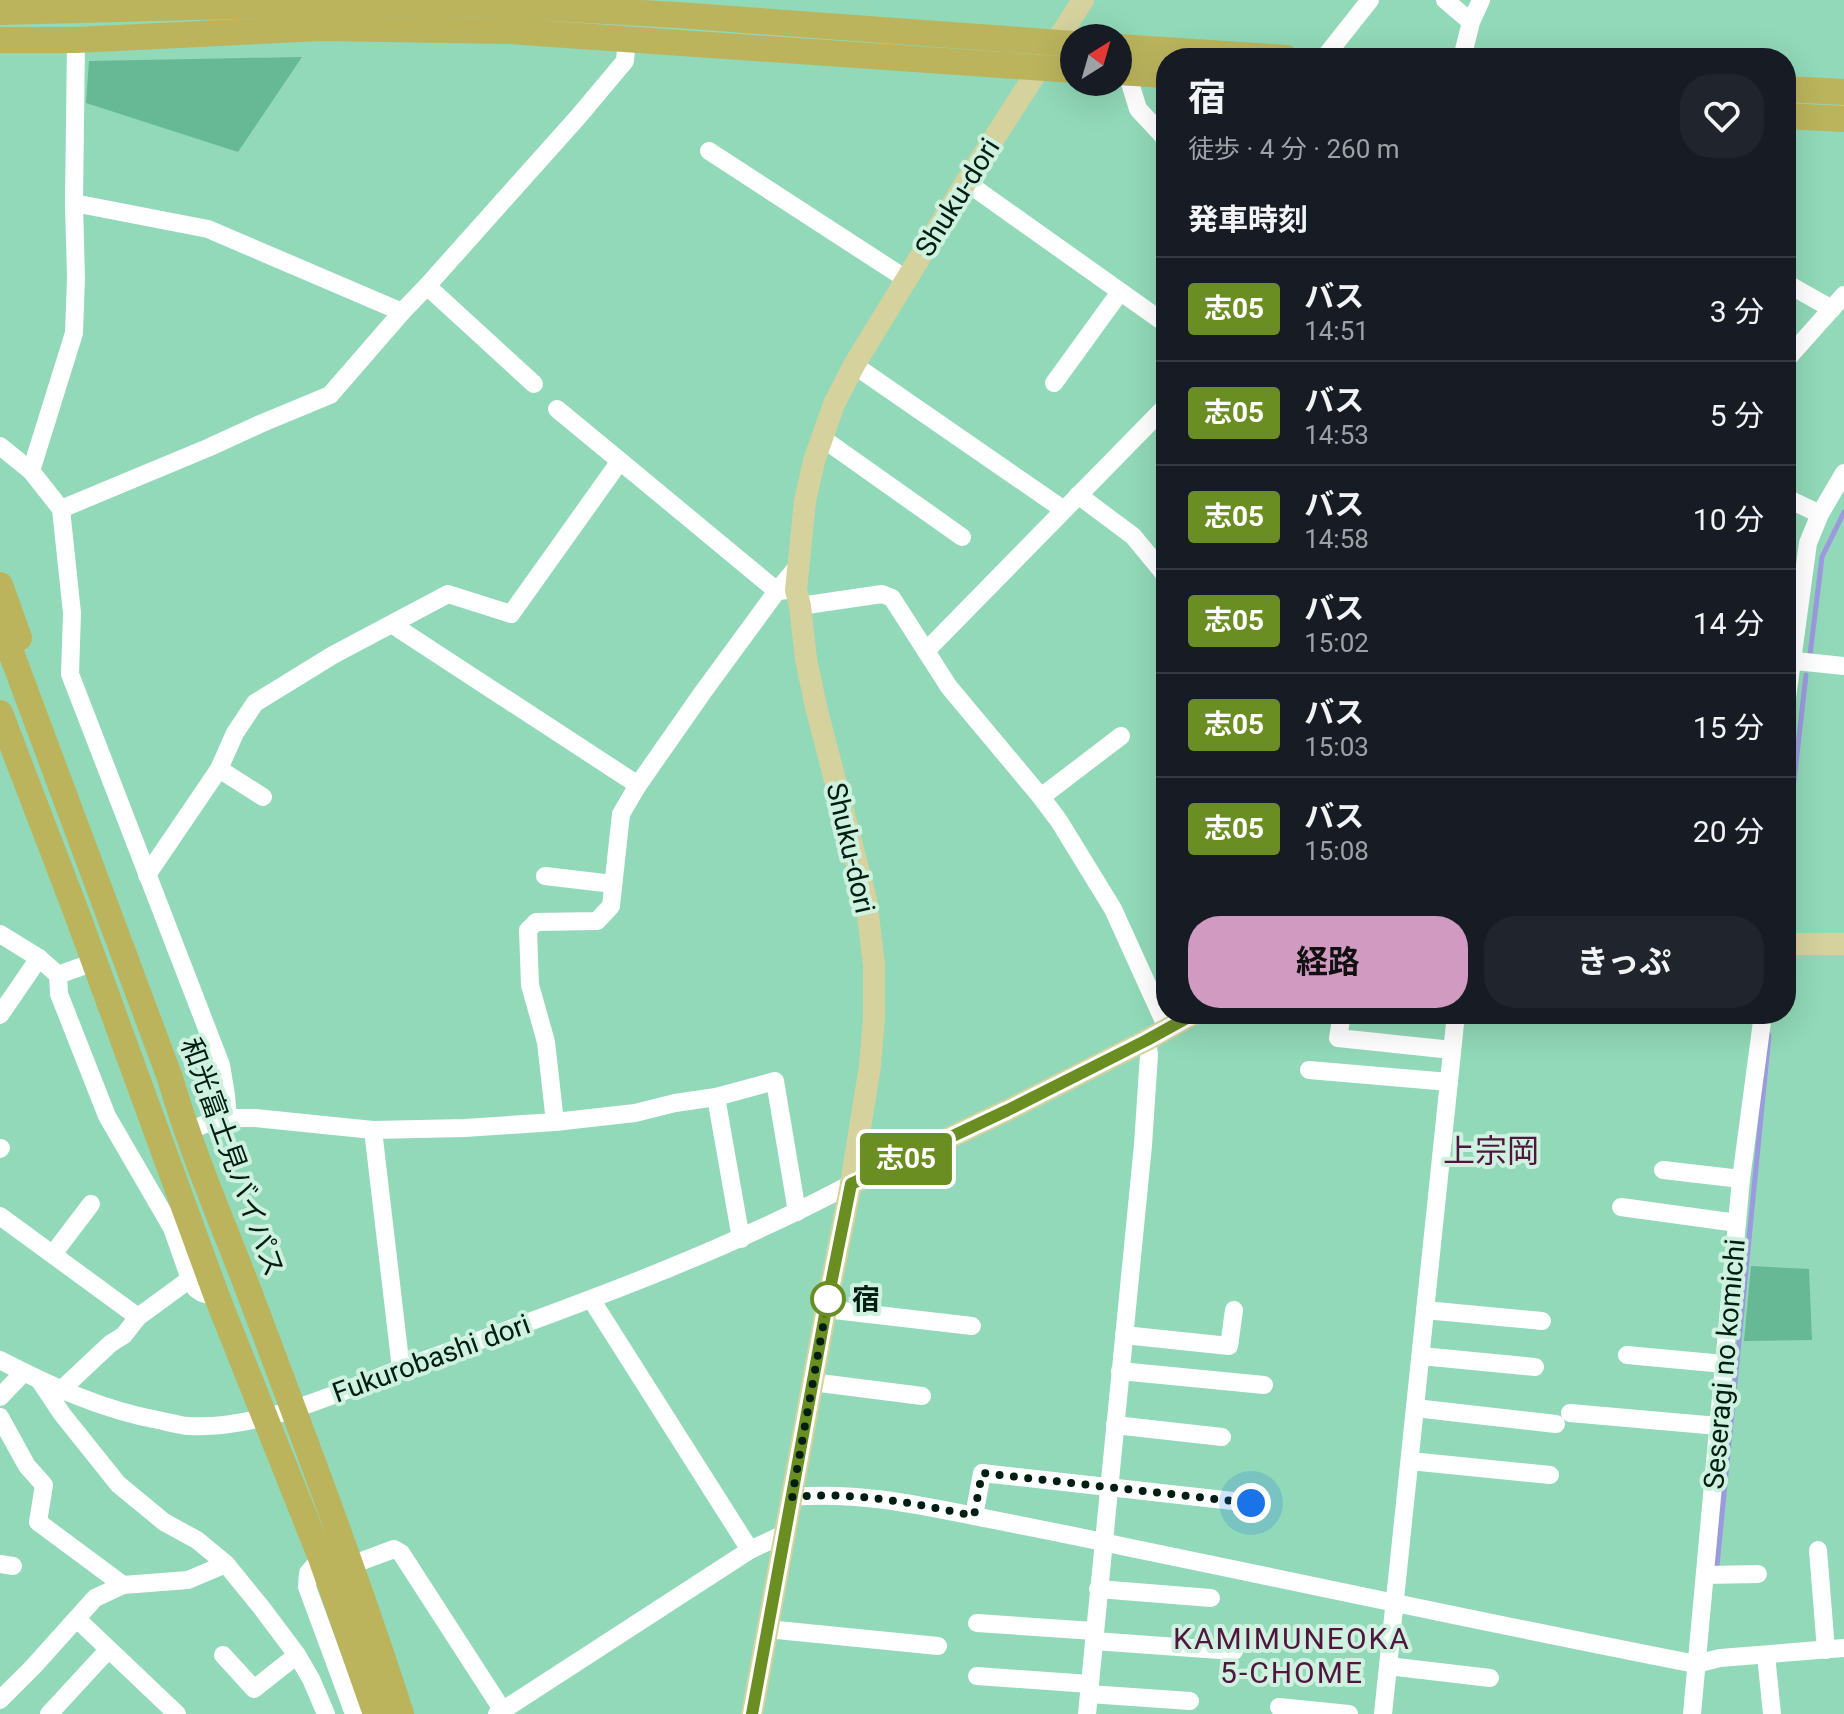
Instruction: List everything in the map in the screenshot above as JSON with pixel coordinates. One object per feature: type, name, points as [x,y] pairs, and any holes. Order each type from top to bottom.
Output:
[{"type":"highway","points":[[0,12],[74,5],[393,2],[678,8],[1060,43]]},
{"type":"highway","points":[[0,40],[76,40],[322,28],[507,31],[1060,69]]},
{"type":"highway","points":[[1132,48],[1156,49]]},
{"type":"highway","points":[[1132,73],[1156,74]]},
{"type":"highway","points":[[1796,90],[1844,92]]},
{"type":"highway","points":[[1796,117],[1844,119]]},
{"type":"highway","points":[[0,585],[50,728],[54,773]]},
{"type":"highway","name":"和光富士見バイパス","points":[[0,623],[170,1078],[186,1132],[351,1565],[401,1714]]},
{"type":"highway","points":[[0,713],[217,1297],[321,1558],[376,1714]]},
{"type":"highway","points":[[0,757],[77,914]]},
{"type":"main road","name":"Shuku-dori","points":[[1073,24],[1083,0]]},
{"type":"main road","name":"Shuku-dori","points":[[752,1714],[851,1184],[870,1066],[874,1017],[874,965],[866,899],[816,707],[791,596],[805,501],[814,461],[834,404],[854,365],[1038,68],[1060,48]]},
{"type":"main road","points":[[1796,944],[1844,944]]},
{"type":"main road","points":[[851,1184],[1008,1110],[1175,1024]]},
{"type":"street","points":[[1332,48],[1370,0]]},
{"type":"street","points":[[1445,0],[1471,22]]},
{"type":"street","points":[[1464,48],[1481,0]]},
{"type":"street","points":[[61,509],[330,395],[625,61],[627,38]]},
{"type":"street","points":[[31,471],[74,333],[76,40]]},
{"type":"street","points":[[1132,95],[1138,109],[1156,128]]},
{"type":"street","points":[[709,151],[906,279]]},
{"type":"street","points":[[966,182],[1156,317]]},
{"type":"street","points":[[74,203],[208,229],[402,312]]},
{"type":"street","points":[[427,286],[534,384]]},
{"type":"street","points":[[1796,287],[1838,302],[1796,349]]},
{"type":"street","points":[[1054,383],[1120,292]]},
{"type":"street","points":[[854,365],[1064,510]]},
{"type":"street","points":[[557,409],[791,596],[882,594],[892,598],[949,687],[1059,821],[1113,909],[1156,1004]]},
{"type":"street","points":[[926,651],[1156,416]]},
{"type":"street","points":[[822,438],[962,537]]},
{"type":"street","points":[[0,446],[31,471],[61,509],[72,613],[70,674],[221,1065],[228,1118]]},
{"type":"street","points":[[147,875],[219,769],[235,733],[255,703],[333,655],[448,594],[511,614],[620,461]]},
{"type":"street","points":[[1796,618],[1808,543],[1820,514],[1844,473]]},
{"type":"street","points":[[1078,495],[1133,536],[1156,564]]},
{"type":"street","points":[[1796,503],[1820,514]]},
{"type":"street","points":[[555,1122],[546,1042],[530,985],[528,930],[536,922],[597,921],[611,906],[621,814],[703,692],[791,596]]},
{"type":"street","points":[[393,625],[638,785]]},
{"type":"street","points":[[1796,662],[1844,666]]},
{"type":"street","points":[[1041,797],[1121,736]]},
{"type":"street","points":[[219,769],[263,797]]},
{"type":"street","points":[[545,876],[613,884]]},
{"type":"street","points":[[0,934],[39,958],[58,975],[59,994],[107,1116],[172,1228],[196,1289],[217,1297]]},
{"type":"street","points":[[0,1015],[39,958]]},
{"type":"street","points":[[58,975],[94,962]]},
{"type":"street","points":[[1165,1024],[1167,1028]]},
{"type":"street","points":[[1340,1024],[1338,1038],[1452,1050]]},
{"type":"street","points":[[1383,1714],[1455,1024]]},
{"type":"street","name":"Seseragi no komichi","points":[[1692,1714],[1741,1179],[1762,1024]]},
{"type":"street","points":[[1087,1714],[1143,1145],[1149,1055],[1147,1040]]},
{"type":"street","points":[[1309,1070],[1449,1082]]},
{"type":"street","points":[[186,1132],[228,1118],[373,1130],[555,1122],[635,1113],[716,1097],[775,1081],[797,1212]]},
{"type":"street","points":[[716,1097],[741,1239]]},
{"type":"street","points":[[373,1130],[401,1369]]},
{"type":"street","points":[[1663,1170],[1741,1179]]},
{"type":"street","name":"Fukurobashi dori","points":[[0,1360],[61,1390],[135,1416],[187,1426],[240,1423],[305,1406],[591,1299],[741,1239],[851,1184]]},
{"type":"street","points":[[53,1254],[91,1204]]},
{"type":"street","points":[[1621,1207],[1737,1223]]},
{"type":"street","points":[[0,1216],[138,1317]]},
{"type":"street","points":[[61,1390],[110,1344],[124,1335],[138,1317],[190,1279]]},
{"type":"street","points":[[591,1299],[750,1550]]},
{"type":"street","points":[[826,1309],[972,1326]]},
{"type":"street","points":[[1124,1335],[1229,1346],[1234,1310]]},
{"type":"street","points":[[1425,1310],[1542,1321]]},
{"type":"street","points":[[1627,1355],[1724,1364]]},
{"type":"street","points":[[1421,1356],[1535,1367]]},
{"type":"street","points":[[1120,1371],[1264,1385]]},
{"type":"street","points":[[0,1397],[32,1376],[118,1484],[164,1522],[197,1540],[226,1564],[297,1655],[326,1714]]},
{"type":"street","points":[[812,1382],[922,1396]]},
{"type":"street","points":[[1415,1408],[1718,1426]]},
{"type":"street","points":[[0,1417],[27,1466],[44,1485],[38,1522],[123,1585]]},
{"type":"street","points":[[1115,1425],[1222,1437]]},
{"type":"street","points":[[1410,1461],[1550,1475]]},
{"type":"street","points":[[974,1516],[982,1473],[1251,1503]]},
{"type":"street","points":[[790,1503],[817,1495],[856,1496],[925,1505],[1395,1605],[1696,1664],[1720,1658],[1835,1649],[1818,1550]]},
{"type":"street","points":[[351,1565],[394,1549],[401,1553],[501,1712],[750,1550],[784,1533]]},
{"type":"street","points":[[321,1558],[308,1573],[307,1587],[354,1714]]},
{"type":"street","points":[[0,1700],[95,1598],[123,1585],[188,1580],[226,1564]]},
{"type":"street","points":[[1705,1575],[1758,1574]]},
{"type":"street","points":[[1098,1589],[1211,1598]]},
{"type":"street","points":[[77,1619],[177,1714]]},
{"type":"street","points":[[977,1623],[1234,1651]]},
{"type":"street","points":[[767,1629],[938,1646]]},
{"type":"street","points":[[62,1710],[108,1650]]},
{"type":"street","points":[[223,1655],[254,1689],[297,1655]]},
{"type":"street","points":[[1766,1655],[1772,1714]]},
{"type":"street","points":[[1388,1666],[1490,1678]]},
{"type":"street","points":[[977,1676],[1190,1701]]},
{"type":"street","points":[[1279,1707],[1349,1714]]},
{"type":"green space","points":[[302,57],[238,152],[86,103],[89,61]]},
{"type":"green space","points":[[1751,1266],[1809,1269],[1812,1340],[1744,1341]]},
{"type":"waterway","points":[[1810,655],[1822,557],[1844,512]]},
{"type":"waterway","points":[[1796,763],[1806,675]]},
{"type":"waterway","points":[[1717,1566],[1769,1035]]},
{"type":"bus line","name":"志05","points":[[752,1714],[851,1184],[1008,1110],[1175,1024]]},
{"type":"place","name":"宿","points":[[828,1299]]},
{"type":"district","name":"上宗岡","points":[[1491,1151]]},
{"type":"district","name":"KAMIMUNEOKA 5-CHOME","points":[[1292,1656]]},
{"type":"route","points":[[828,1299],[792,1497],[856,1496],[925,1505],[974,1516],[982,1473],[1251,1503]]}]
